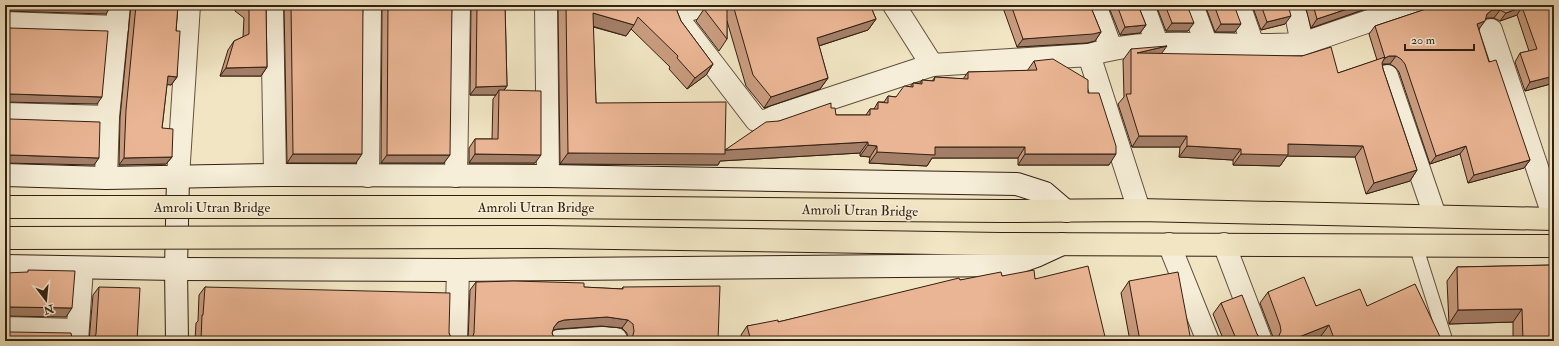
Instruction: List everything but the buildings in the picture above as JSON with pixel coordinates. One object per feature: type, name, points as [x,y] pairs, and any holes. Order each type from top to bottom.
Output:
[{"type":"main road","name":"Amroli Utran Bridge","points":[[5,207],[548,207],[1066,211],[1139,210],[1554,218]]},
{"type":"main road","points":[[5,238],[546,237],[1062,244],[1554,246]]},
{"type":"street","points":[[106,178],[108,117],[118,5]]},
{"type":"street","points":[[177,341],[176,270],[178,177],[189,5]]},
{"type":"street","points":[[272,5],[275,175]]},
{"type":"street","points":[[368,176],[370,5]]},
{"type":"street","points":[[456,176],[459,5]]},
{"type":"street","points":[[546,5],[548,176]]},
{"type":"street","points":[[710,5],[687,10],[682,15],[681,19],[683,25],[756,120],[766,121],[774,117],[932,65],[1090,55],[1111,48],[1157,43],[1253,45],[1302,44],[1416,5]]},
{"type":"street","points":[[894,5],[932,65]]},
{"type":"street","points":[[1095,5],[1111,48]]},
{"type":"street","points":[[1143,5],[1157,43]]},
{"type":"street","points":[[1192,5],[1206,43]]},
{"type":"street","points":[[1239,5],[1253,45]]},
{"type":"street","points":[[1292,5],[1297,19],[1302,44]]},
{"type":"street","points":[[5,23],[117,26]]},
{"type":"street","points":[[1491,30],[1554,218]]},
{"type":"street","points":[[1090,55],[1139,210]]},
{"type":"street","points":[[1387,76],[1435,216]]},
{"type":"street","points":[[5,114],[108,117]]},
{"type":"street","points":[[5,175],[106,178],[275,175],[548,176],[1017,184],[1045,193],[1066,211]]},
{"type":"street","points":[[5,266],[176,270],[458,270],[1011,265],[1062,244]]},
{"type":"street","points":[[1169,244],[1208,341]]},
{"type":"street","points":[[1224,244],[1261,341]]},
{"type":"street","points":[[5,328],[77,335],[82,268]]},
{"type":"street","points":[[456,341],[458,270]]},
{"type":"street","points":[[559,341],[602,338],[616,338],[616,341]]},
{"type":"lane","points":[[1416,246],[1446,341]]}]
